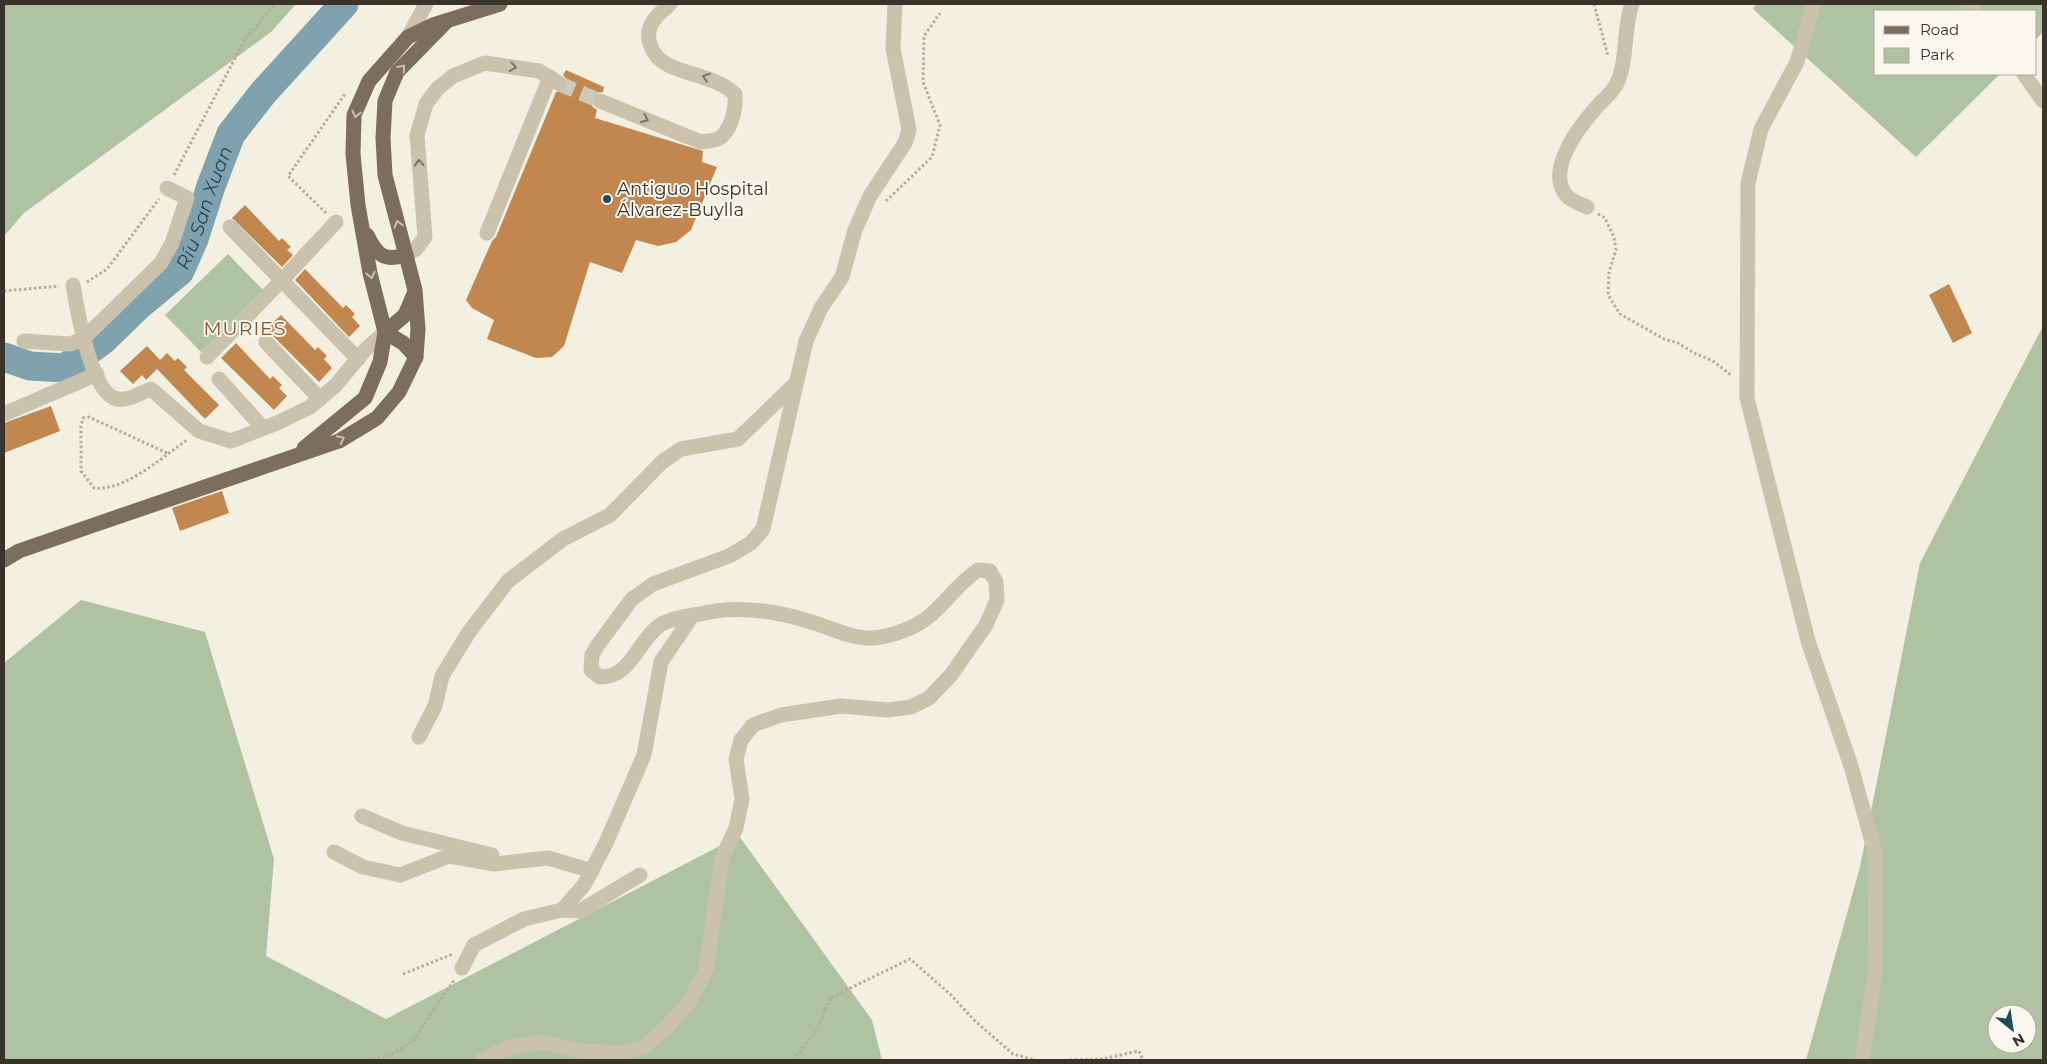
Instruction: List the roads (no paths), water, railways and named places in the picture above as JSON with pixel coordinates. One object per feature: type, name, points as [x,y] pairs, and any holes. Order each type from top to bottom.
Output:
[{"type":"main road","points":[[295,456],[365,398],[380,362],[385,332],[370,273],[361,222],[353,154],[354,115],[369,81],[408,37],[433,25],[500,4]]},
{"type":"main road","points":[[4,560],[19,551],[339,441],[377,418],[399,392],[416,357],[418,329],[416,290],[385,175],[383,138],[385,101],[397,72],[446,22]]},
{"type":"main road","points":[[361,222],[372,244],[382,256],[394,259],[406,255]]},
{"type":"main road","points":[[385,332],[405,315],[416,290]]},
{"type":"main road","points":[[385,332],[403,343],[416,357]]},
{"type":"street","points":[[408,37],[426,4]]},
{"type":"street","points":[[600,101],[701,142],[715,141],[723,136],[736,106],[735,94],[727,86],[709,78],[668,65],[656,56],[649,44],[649,31],[652,21],[670,4]]},
{"type":"street","points":[[482,1060],[508,1048],[541,1042],[582,1051],[620,1053],[644,1047],[667,1027],[689,1002],[706,970],[722,858],[736,828],[742,799],[736,759],[741,740],[753,725],[781,715],[841,706],[888,710],[911,707],[929,698],[951,675],[986,625],[998,600],[996,582],[990,571],[978,570],[960,583],[943,605],[927,620],[889,636],[872,639],[855,638],[805,620],[743,608],[692,616],[661,624],[644,639],[622,670],[614,675],[600,677],[591,670],[592,656],[597,646],[632,599],[653,584],[729,556],[751,543],[763,529],[806,341],[821,308],[842,277],[855,230],[866,204],[905,144],[909,130],[892,48],[895,4]]},
{"type":"street","points":[[1587,207],[1568,198],[1561,188],[1559,176],[1561,162],[1574,137],[1594,109],[1618,83],[1626,39],[1627,18],[1632,4]]},
{"type":"street","points":[[1814,4],[1797,62],[1761,129],[1748,183],[1747,398],[1808,640],[1851,766],[1876,856],[1875,974],[1862,1060]]},
{"type":"street","points":[[406,255],[416,249],[425,237],[417,135],[426,104],[437,89],[453,76],[486,63],[539,71],[555,80],[487,233]]},
{"type":"street","points":[[2025,75],[2043,101]]},
{"type":"street","points":[[24,341],[85,344],[161,263],[172,243],[188,198],[168,188]]},
{"type":"street","points":[[207,357],[336,222]]},
{"type":"street","points":[[230,227],[358,359]]},
{"type":"street","points":[[73,285],[85,344],[104,388],[113,398],[128,399],[150,389],[199,431],[232,441],[310,407],[336,385],[385,332]]},
{"type":"street","points":[[266,342],[320,399]]},
{"type":"street","points":[[4,414],[95,370]]},
{"type":"street","points":[[219,379],[263,428]]},
{"type":"street","points":[[419,737],[435,706],[442,676],[469,632],[508,581],[563,539],[610,515],[662,462],[681,449],[738,439],[796,383]]},
{"type":"street","points":[[562,910],[584,886],[592,871],[644,755],[661,662],[692,616]]},
{"type":"street","points":[[362,816],[402,833],[518,861]]},
{"type":"street","points":[[334,852],[363,867],[400,875],[449,856],[495,864],[548,858],[592,871]]},
{"type":"street","points":[[462,968],[474,945],[524,919],[562,910],[580,911],[640,875]]},
{"type":"waterway","name":"Ríu San Xuan","points":[[4,357],[30,366],[65,368],[103,340],[138,306],[180,271],[194,239],[211,186],[231,134],[263,93],[344,4]]},
{"type":"tunnel","points":[[560,84],[600,101]]},
{"type":"place","name":"Antiguo Hospital Álvarez-Buylla","points":[[607,199]]},
{"type":"district","name":"MURIES","points":[[245,328]]}]
